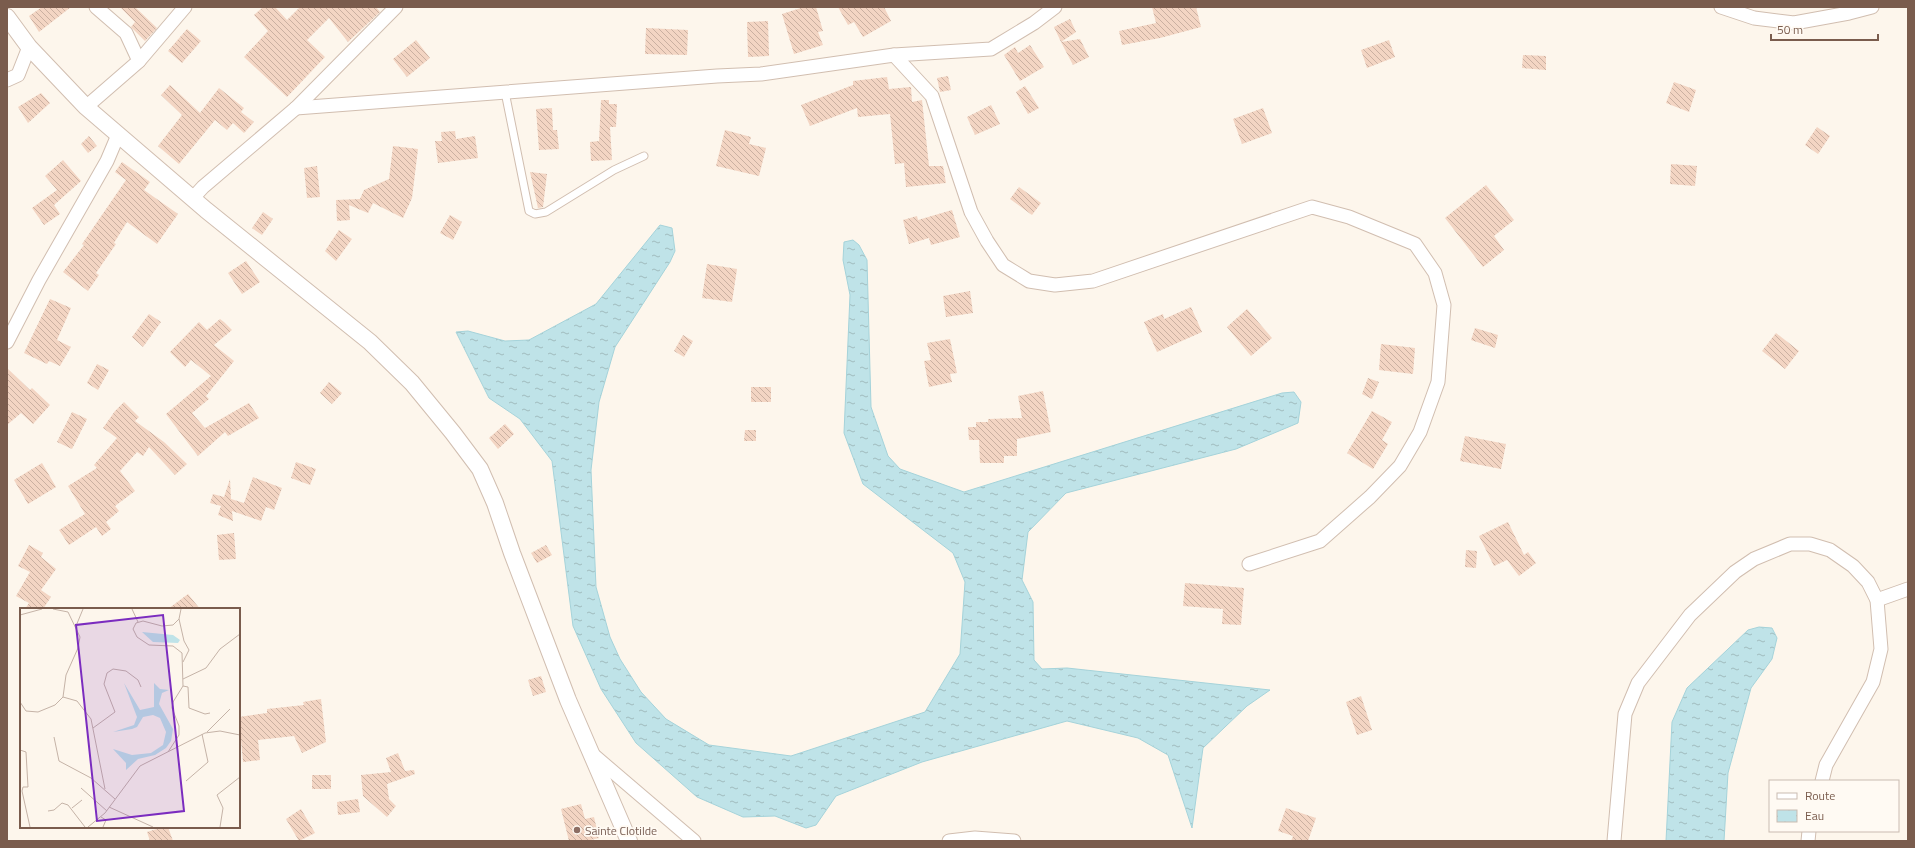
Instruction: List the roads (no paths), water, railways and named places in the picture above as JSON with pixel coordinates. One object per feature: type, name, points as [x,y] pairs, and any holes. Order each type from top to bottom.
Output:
[{"type":"street","points":[[96,7],[126,33],[139,60]]},
{"type":"street","points":[[86,107],[139,60],[184,7]]},
{"type":"street","points":[[192,199],[203,187],[296,108],[396,7]]},
{"type":"street","points":[[296,108],[717,76],[761,74],[894,55],[991,49],[1034,23],[1055,7]]},
{"type":"street","points":[[1722,7],[1754,18],[1794,23],[1849,13],[1872,7]]},
{"type":"street","points":[[7,17],[29,47],[86,107],[192,199],[370,342],[412,384],[480,469],[496,503],[530,602],[568,700],[629,841]]},
{"type":"street","points":[[7,80],[18,75],[29,47]]},
{"type":"street","points":[[894,55],[932,96],[971,212],[988,241],[1003,266],[1029,281],[1055,285],[1093,281],[1312,207],[1349,217],[1415,244],[1435,273],[1444,305],[1438,382],[1420,432],[1400,466],[1370,497],[1320,541],[1249,564]]},
{"type":"street","points":[[7,342],[39,280],[107,162],[118,135]]},
{"type":"street","points":[[1614,841],[1625,714],[1638,683],[1690,615],[1735,572],[1754,559],[1790,544],[1810,544],[1830,550],[1852,566],[1868,582],[1877,600],[1881,649],[1873,682],[1826,765],[1822,780]]},
{"type":"street","points":[[1877,600],[1908,589]]},
{"type":"street","points":[[591,753],[694,841]]},
{"type":"street","points":[[949,841],[975,838],[1014,841]]},
{"type":"lane","points":[[505,92],[529,211],[535,214],[546,212],[614,170],[644,156]]},
{"type":"water","points":[[660,225],[672,228],[675,251],[670,262],[615,347],[599,402],[591,470],[596,587],[610,637],[620,659],[641,692],[666,719],[709,745],[791,756],[925,712],[960,654],[965,582],[953,553],[863,484],[844,433],[850,295],[843,260],[844,242],[853,240],[859,245],[867,260],[871,407],[888,456],[900,469],[964,492],[1282,393],[1294,392],[1301,402],[1298,423],[1236,449],[1066,493],[1028,532],[1022,580],[1033,602],[1034,660],[1042,669],[1067,668],[1270,690],[1247,706],[1203,748],[1192,828],[1168,755],[1138,738],[1067,721],[922,762],[836,796],[816,825],[806,828],[775,816],[743,817],[697,797],[636,743],[601,689],[573,626],[552,461],[520,419],[489,398],[456,332],[468,331],[505,341],[529,340],[596,304]]},
{"type":"water","points":[[1759,627],[1772,628],[1777,638],[1772,659],[1751,688],[1728,773],[1724,841],[1666,841],[1672,722],[1687,688],[1748,630]]},
{"type":"place","name":"Sainte Clotilde","points":[[577,830]]}]
